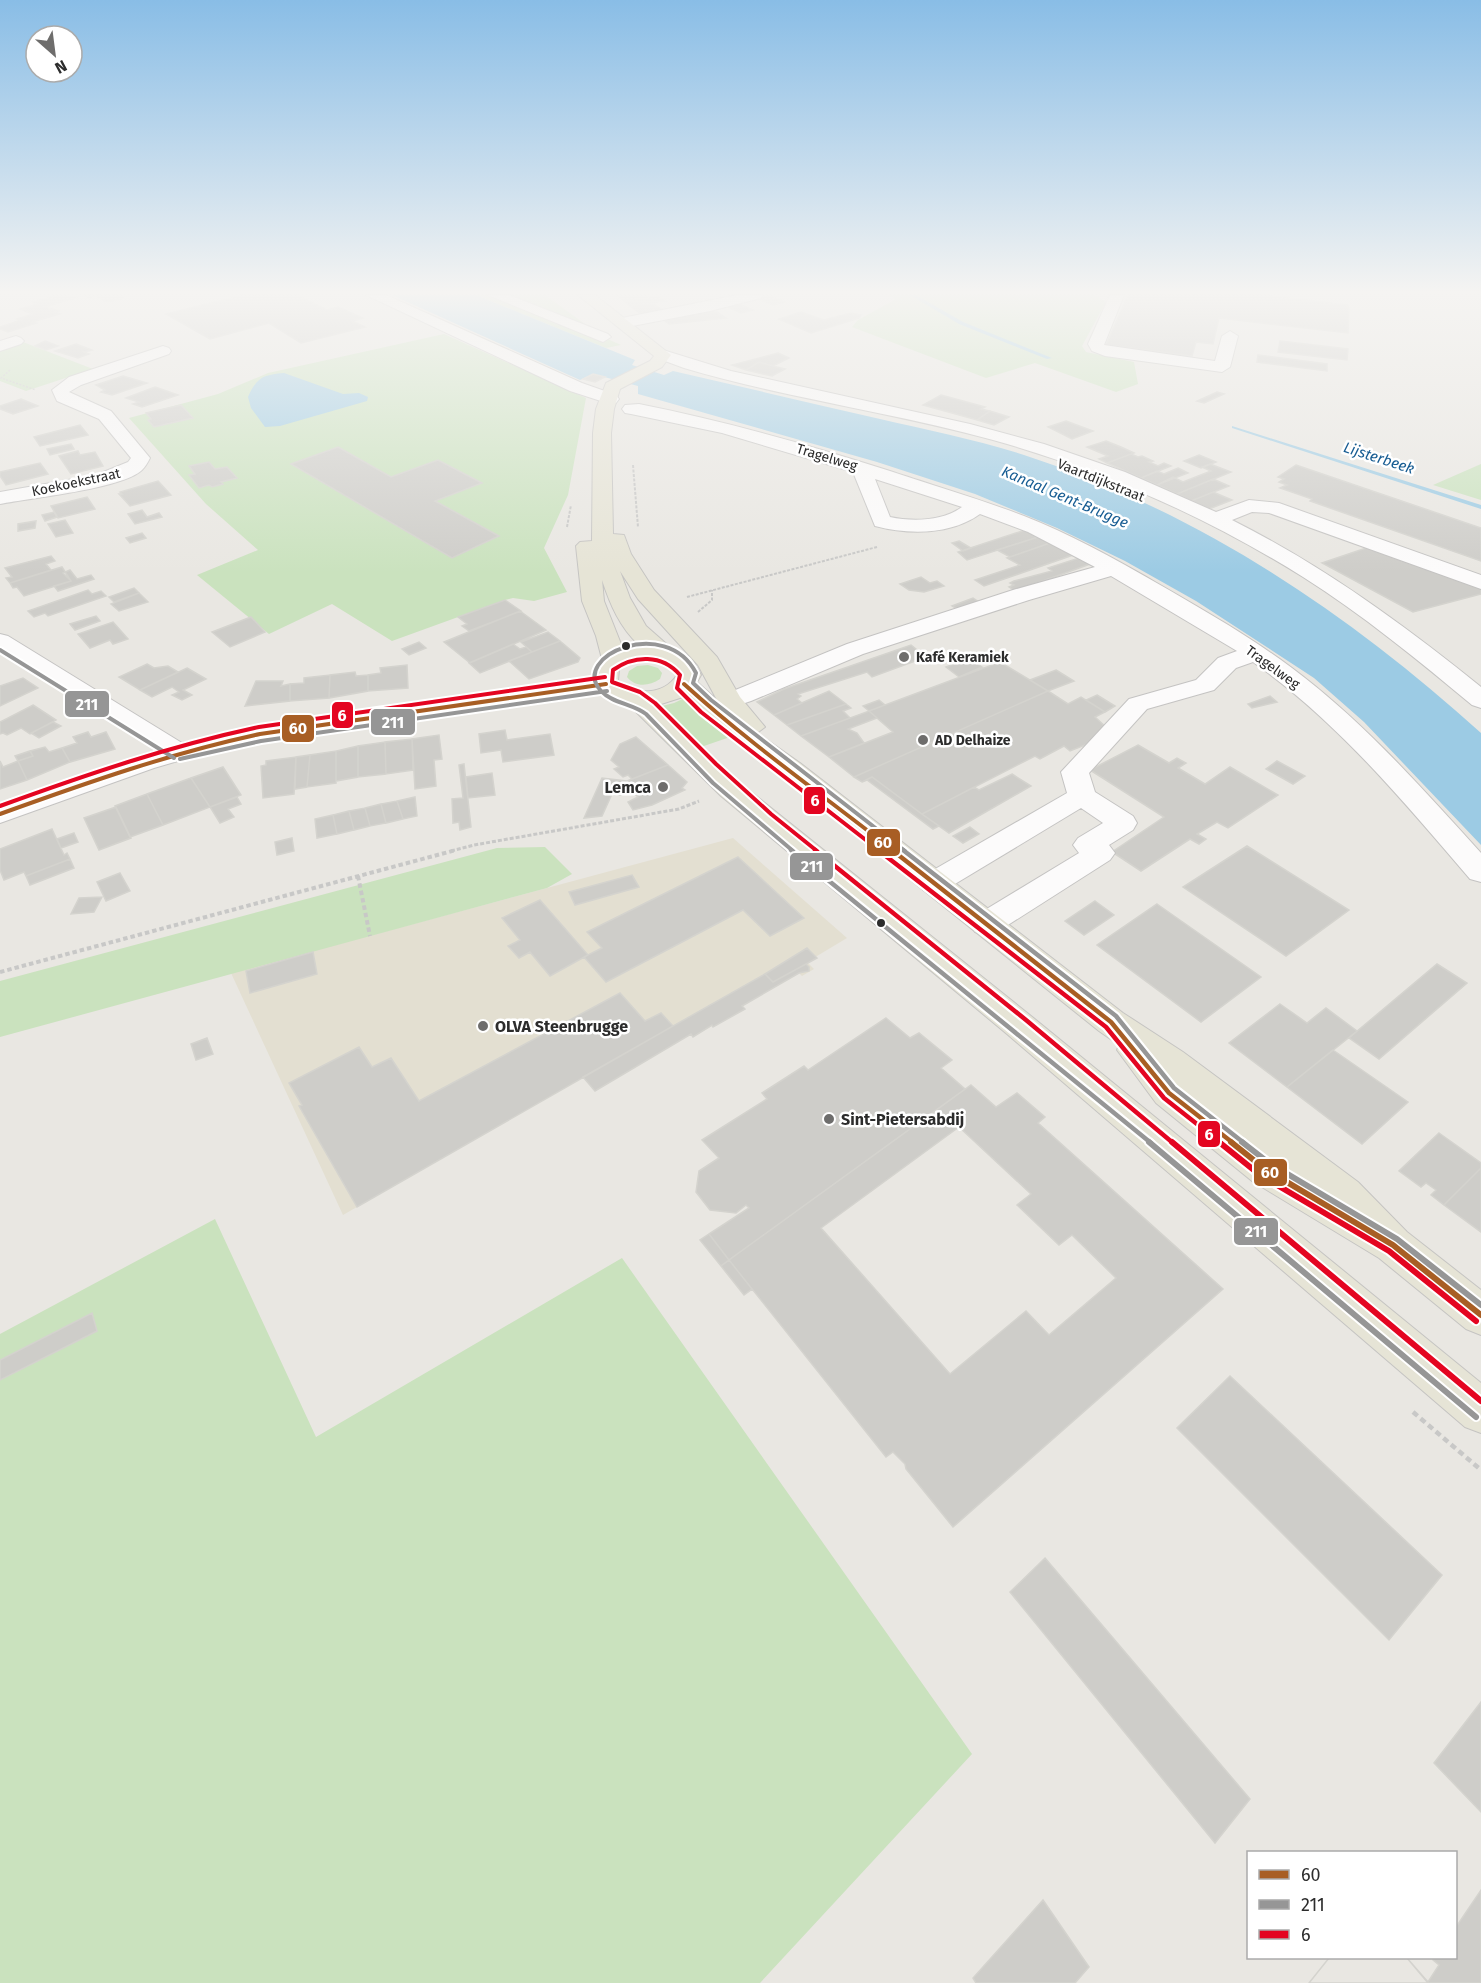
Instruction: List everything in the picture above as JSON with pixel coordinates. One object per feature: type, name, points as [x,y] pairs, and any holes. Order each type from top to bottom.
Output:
[{"type":"main road","points":[[612,388],[605,409],[602,433],[603,553],[619,598],[636,630],[662,652]]},
{"type":"main road","points":[[601,499],[585,524],[593,601],[609,636],[614,660]]},
{"type":"main road","points":[[601,499],[614,523],[620,554],[646,594],[708,662],[729,700],[790,769]]},
{"type":"main road","points":[[645,651],[662,652],[676,657],[686,665],[689,675],[684,684],[673,693],[656,698],[637,699],[612,691],[606,684],[603,676],[606,667],[614,660],[628,654],[645,651]]},
{"type":"main road","points":[[684,684],[730,726],[790,769],[1111,1022],[1169,1093],[1265,1169],[1393,1245],[1481,1315]]},
{"type":"main road","points":[[637,699],[724,792],[1019,1024],[1481,1411]]},
{"type":"street","points":[[60,390],[64,388]]},
{"type":"street","points":[[578,388],[610,399]]},
{"type":"street","name":"Vaartdijkstraat","points":[[783,388],[964,428],[1032,446],[1122,479],[1215,520],[1269,548],[1312,574],[1437,664],[1481,700]]},
{"type":"street","name":"Koekoekstraat","points":[[0,498],[118,475],[130,470],[140,462],[141,458],[110,419],[98,410],[63,397],[60,390]]},
{"type":"street","name":"Tragelweg","points":[[631,409],[699,420],[861,468],[977,506],[1028,525],[1114,568],[1195,614],[1257,653],[1302,688],[1417,798],[1481,872]]},
{"type":"street","points":[[861,468],[882,522],[908,526],[958,520],[977,506]]},
{"type":"street","points":[[1215,520],[1249,506],[1272,507],[1481,582]]},
{"type":"street","points":[[742,696],[855,649],[1021,595],[1114,568]]},
{"type":"street","points":[[0,641],[178,752]]},
{"type":"street","points":[[986,924],[1100,853],[1088,845],[1123,823],[1082,796],[1075,772],[1138,704],[1205,685],[1227,663],[1257,653]]},
{"type":"street","points":[[0,814],[178,752],[260,734],[606,684]]},
{"type":"street","points":[[934,883],[1082,796]]},
{"type":"path","points":[[30,388],[38,390],[60,390]]},
{"type":"path","points":[[631,409],[638,528]]},
{"type":"path","points":[[683,598],[886,545]]},
{"type":"path","points":[[697,613],[712,600],[712,590]]},
{"type":"path","points":[[0,972],[474,845],[679,809],[724,792]]},
{"type":"path","points":[[358,876],[370,936]]},
{"type":"shaded area","name":"OLVA Steenbrugge","points":[[733,838],[847,938],[807,962],[814,969],[802,976],[799,973],[742,1005],[745,1009],[713,1027],[693,1037],[690,1034],[595,1091],[583,1077],[343,1215],[231,973]]},
{"type":"green space","points":[[17,388],[37,388],[26,391]]},
{"type":"green space","points":[[233,388],[563,388],[586,398],[568,495],[544,548],[567,592],[534,601],[513,598],[505,600],[392,641],[332,604],[269,634],[197,575],[258,550],[206,504],[129,418],[218,394]]},
{"type":"green space","points":[[1104,388],[1128,388],[1116,392]]},
{"type":"green space","points":[[1481,464],[1481,500],[1433,485]]},
{"type":"green space","points":[[648,665],[658,668],[662,673],[660,679],[643,685],[634,683],[627,677],[629,671],[637,666]]},
{"type":"green space","points":[[687,697],[698,711],[733,736],[701,747],[675,720],[658,707]]},
{"type":"green space","points":[[545,847],[572,874],[547,888],[0,1037],[0,981],[497,848]]},
{"type":"green space","points":[[215,1219],[316,1437],[622,1258],[972,1754],[760,1983],[0,1983],[0,1334]]},
{"type":"water","points":[[253,388],[325,388],[343,394],[359,393],[368,397],[367,401],[280,426],[265,427],[251,408],[248,397]]},
{"type":"water","name":"Kanaal Gent-Brugge","points":[[638,388],[745,388],[934,431],[1024,455],[1088,478],[1150,505],[1209,536],[1323,606],[1430,688],[1481,733],[1481,845],[1364,722],[1314,678],[1196,601],[1125,561],[1057,528],[975,494],[877,462],[638,394]]},
{"type":"building","points":[[101,388],[134,388],[112,395],[101,392],[105,390]]},
{"type":"building","points":[[154,388],[178,395],[142,407],[133,404],[139,402],[126,398]]},
{"type":"building","points":[[1217,392],[1224,394],[1204,403],[1197,401]]},
{"type":"building","points":[[941,395],[985,407],[981,409],[990,411],[977,420],[923,405]]},
{"type":"building","points":[[21,399],[38,406],[13,414],[0,409],[0,406]]},
{"type":"building","points":[[181,405],[193,418],[154,427],[148,420],[151,419],[146,413]]},
{"type":"building","points":[[990,411],[1009,417],[994,425],[977,420]]},
{"type":"building","points":[[1066,421],[1093,431],[1072,439],[1048,427]]},
{"type":"building","points":[[80,425],[88,435],[40,446],[34,437]]},
{"type":"building","points":[[1106,441],[1134,453],[1107,463],[1099,459],[1108,456],[1087,447]]},
{"type":"building","points":[[71,444],[74,449],[50,455],[47,449]]},
{"type":"building","points":[[338,447],[391,477],[438,460],[482,483],[435,501],[499,536],[452,558],[291,464]]},
{"type":"building","points":[[78,451],[80,455],[95,452],[103,466],[71,474],[59,456]]},
{"type":"building","points":[[1131,454],[1142,456],[1158,466],[1164,463],[1171,466],[1141,478],[1107,463]]},
{"type":"building","points":[[1199,455],[1216,462],[1201,468],[1184,461]]},
{"type":"building","points":[[209,462],[215,469],[227,467],[237,478],[212,487],[209,485],[199,488],[189,475],[195,474],[189,466]]},
{"type":"building","points":[[40,463],[48,474],[6,485],[0,476],[0,472]]},
{"type":"building","points":[[1210,464],[1231,472],[1177,494],[1157,485],[1173,477],[1183,482],[1211,471],[1202,467]]},
{"type":"building","points":[[1296,465],[1481,528],[1481,561],[1310,501],[1312,499],[1280,488],[1287,485],[1279,482],[1284,479],[1278,477]]},
{"type":"building","points":[[1178,468],[1188,473],[1157,485],[1141,478],[1157,471],[1164,474]]},
{"type":"building","points":[[1213,479],[1229,486],[1191,501],[1177,494]]},
{"type":"building","points":[[158,481],[171,495],[130,506],[119,494],[122,494],[120,492]]},
{"type":"building","points":[[1213,492],[1232,500],[1209,509],[1191,501]]},
{"type":"building","points":[[87,497],[95,509],[58,518],[51,506]]},
{"type":"building","points":[[142,510],[147,517],[159,513],[162,517],[135,524],[128,514]]},
{"type":"building","points":[[54,512],[57,517],[45,521],[42,515]]},
{"type":"building","points":[[65,520],[73,533],[56,537],[48,524]]},
{"type":"building","points":[[36,521],[35,528],[18,531],[18,524]]},
{"type":"building","points":[[1025,530],[1038,537],[967,560],[958,552]]},
{"type":"building","points":[[142,533],[146,538],[130,543],[126,538]]},
{"type":"building","points":[[1038,537],[1050,543],[1010,557],[997,550]]},
{"type":"building","points":[[959,541],[971,548],[963,551],[952,543]]},
{"type":"building","points":[[1050,543],[1073,555],[984,586],[975,580],[1020,565],[1007,558]]},
{"type":"building","points":[[1366,548],[1481,589],[1481,594],[1413,612],[1322,563]]},
{"type":"building","points":[[51,556],[55,561],[46,564],[51,570],[10,583],[6,578],[12,577],[5,568]]},
{"type":"building","points":[[1079,558],[1090,564],[1015,591],[1009,587],[1014,585],[1010,583],[1014,581],[1052,571],[1048,568]]},
{"type":"building","points":[[62,567],[71,581],[24,596],[17,587],[13,588],[10,583]]},
{"type":"building","points":[[70,570],[77,579],[91,575],[94,579],[58,591],[54,586],[71,581],[63,573]]},
{"type":"building","points":[[921,577],[930,583],[937,581],[944,586],[924,592],[909,590],[900,584]]},
{"type":"building","points":[[134,588],[139,593],[114,602],[109,597]]},
{"type":"building","points":[[88,590],[92,594],[101,591],[106,596],[48,616],[45,613],[34,617],[28,611]]},
{"type":"building","points":[[139,593],[148,602],[119,611],[111,604]]},
{"type":"building","points":[[973,598],[979,602],[957,609],[952,606]]},
{"type":"building","points":[[505,600],[521,611],[469,631],[462,626],[467,624],[458,617]]},
{"type":"building","points":[[520,611],[546,630],[470,663],[444,642]]},
{"type":"building","points":[[96,616],[100,621],[75,630],[70,624]]},
{"type":"building","points":[[251,617],[265,632],[230,647],[212,632]]},
{"type":"building","points":[[113,622],[128,639],[113,644],[110,640],[90,648],[78,634]]},
{"type":"building","points":[[548,632],[560,641],[532,652],[521,642]]},
{"type":"building","points":[[560,641],[580,658],[578,662],[529,679],[509,661]]},
{"type":"building","points":[[419,642],[426,648],[409,655],[402,649]]},
{"type":"building","points":[[513,644],[520,649],[526,647],[532,652],[480,673],[469,663]]},
{"type":"building","points":[[911,645],[926,657],[872,677],[867,672],[798,694],[801,696],[797,699],[802,703],[774,715],[757,702],[784,689]]},
{"type":"building","points":[[969,658],[982,667],[959,677],[946,667]]},
{"type":"building","points":[[1000,662],[1048,691],[854,777],[829,757],[893,732],[869,711]]},
{"type":"building","points":[[147,664],[154,668],[168,666],[178,672],[140,690],[119,677]]},
{"type":"building","points":[[407,665],[408,688],[368,691],[368,675],[381,673],[380,668]]},
{"type":"building","points":[[187,668],[206,679],[183,690],[192,695],[182,700],[172,695],[179,692],[172,687],[152,697],[140,690]]},
{"type":"building","points":[[1056,670],[1074,681],[1048,691],[1030,680]]},
{"type":"building","points":[[355,672],[356,676],[368,675],[368,691],[329,698],[330,675]]},
{"type":"building","points":[[330,675],[329,698],[290,701],[290,684],[304,683],[304,678]]},
{"type":"building","points":[[23,678],[38,688],[0,706],[0,686]]},
{"type":"building","points":[[256,681],[283,681],[281,686],[290,684],[290,701],[245,706]]},
{"type":"building","points":[[829,691],[846,704],[787,725],[774,715]]},
{"type":"building","points":[[1048,691],[1068,704],[1081,697],[1105,712],[1095,717],[1108,729],[1095,741],[1070,751],[1064,746],[1040,759],[1035,756],[922,814],[872,777],[862,782],[854,777]]},
{"type":"building","points":[[1097,695],[1115,706],[1105,712],[1086,700]]},
{"type":"building","points":[[1270,696],[1277,702],[1252,708],[1248,704]]},
{"type":"building","points":[[879,700],[885,705],[869,711],[863,706]]},
{"type":"building","points":[[846,704],[851,708],[843,711],[850,718],[801,736],[787,725]]},
{"type":"building","points":[[33,705],[56,720],[30,734],[21,728],[7,735],[0,734],[0,722]]},
{"type":"building","points":[[869,711],[877,718],[848,729],[857,733],[864,743],[829,757],[801,736]]},
{"type":"building","points":[[53,722],[61,726],[39,738],[31,733]]},
{"type":"building","points":[[505,730],[507,740],[550,734],[554,755],[503,762],[501,750],[481,753],[479,734]]},
{"type":"building","points":[[88,732],[91,737],[106,732],[115,749],[70,762],[62,748],[77,743],[73,737]]},
{"type":"building","points":[[439,735],[442,759],[434,760],[436,786],[415,789],[412,739]]},
{"type":"building","points":[[636,737],[668,765],[632,779],[628,775],[623,777],[614,769],[619,767],[611,760],[620,744]]},
{"type":"building","points":[[412,739],[413,770],[386,774],[385,742]]},
{"type":"building","points":[[385,742],[386,774],[358,777],[358,746]]},
{"type":"building","points":[[1138,745],[1169,763],[1177,758],[1186,763],[1178,768],[1205,784],[1230,767],[1278,795],[1228,828],[1217,822],[1197,834],[1206,839],[1199,844],[1190,839],[1141,871],[1112,852],[1164,817],[1090,770]]},
{"type":"building","points":[[358,746],[358,777],[336,781],[336,751]]},
{"type":"building","points":[[45,747],[49,752],[62,748],[70,762],[27,780],[18,761],[33,756],[30,751]]},
{"type":"building","points":[[30,751],[33,756],[18,761],[15,756]]},
{"type":"building","points":[[336,751],[336,783],[307,787],[310,755]]},
{"type":"building","points":[[310,755],[307,787],[295,789],[296,757]]},
{"type":"building","points":[[296,757],[294,794],[263,798],[261,766],[266,765],[266,761]]},
{"type":"building","points":[[0,761],[3,767],[18,761],[27,780],[0,789]]},
{"type":"building","points":[[1277,761],[1305,776],[1293,784],[1266,769]]},
{"type":"building","points":[[464,764],[471,827],[460,830],[459,822],[453,823],[452,799],[463,798],[459,765]]},
{"type":"building","points":[[668,765],[687,782],[682,788],[685,790],[652,805],[633,810],[628,802],[638,797],[631,791],[621,795],[612,794],[602,816],[584,818],[602,778],[627,781]]},
{"type":"building","points":[[223,767],[241,795],[210,807],[191,778]]},
{"type":"building","points":[[492,773],[495,795],[468,798],[466,777]]},
{"type":"building","points":[[1012,774],[1031,786],[949,833],[922,814],[974,787],[979,790]]},
{"type":"building","points":[[872,777],[939,826],[933,829],[867,780],[862,782]]},
{"type":"building","points":[[191,778],[210,807],[163,825],[147,794]]},
{"type":"building","points":[[147,794],[163,825],[130,837],[115,806]]},
{"type":"building","points":[[237,797],[241,804],[228,809],[234,817],[220,823],[210,807]]},
{"type":"building","points":[[415,797],[417,816],[403,819],[397,801]]},
{"type":"building","points":[[397,801],[403,819],[386,823],[381,804]]},
{"type":"building","points":[[381,804],[386,823],[370,826],[365,808]]},
{"type":"building","points":[[116,807],[131,838],[99,850],[84,818]]},
{"type":"building","points":[[365,808],[370,826],[354,830],[349,811]]},
{"type":"building","points":[[349,811],[354,830],[337,834],[333,815]]},
{"type":"building","points":[[333,815],[337,834],[317,838],[315,819]]},
{"type":"building","points":[[970,827],[979,834],[963,843],[953,836]]},
{"type":"building","points":[[52,829],[64,855],[67,853],[70,859],[26,876],[24,872],[4,880],[0,870],[0,849]]},
{"type":"building","points":[[74,833],[78,842],[61,848],[57,839]]},
{"type":"building","points":[[292,838],[294,851],[277,855],[275,842]]},
{"type":"building","points":[[1247,846],[1349,910],[1286,956],[1183,887]]},
{"type":"building","points":[[738,857],[804,918],[770,936],[743,910],[606,982],[584,957],[602,948],[587,932]]},
{"type":"building","points":[[70,859],[74,868],[30,885],[26,876]]},
{"type":"building","points":[[120,873],[130,891],[106,901],[97,882]]},
{"type":"building","points":[[632,875],[639,887],[575,905],[569,892]]},
{"type":"building","points":[[102,897],[94,912],[71,914],[79,898]]},
{"type":"building","points":[[540,900],[588,955],[550,976],[530,952],[519,958],[508,946],[520,940],[502,918]]},
{"type":"building","points":[[1095,901],[1114,915],[1084,935],[1065,921]]},
{"type":"building","points":[[1157,904],[1261,977],[1201,1022],[1097,945]]},
{"type":"building","points":[[807,948],[817,958],[773,982],[765,974]]},
{"type":"building","points":[[313,952],[317,974],[250,993],[246,971]]},
{"type":"building","points":[[806,964],[809,971],[799,973],[742,1006],[745,1009],[693,1037],[691,1034],[595,1091],[583,1077],[765,974],[773,982]]},
{"type":"building","points":[[1437,964],[1467,983],[1379,1059],[1349,1038]]},
{"type":"building","points":[[620,993],[645,1021],[661,1013],[673,1026],[357,1207],[299,1106],[302,1105],[289,1083],[359,1047],[372,1067],[391,1058],[419,1101]]},
{"type":"building","points":[[1280,1004],[1307,1023],[1326,1008],[1357,1031],[1287,1087],[1229,1043]]},
{"type":"building","name":"Sint-Pietersabdij","points":[[886,1018],[910,1038],[919,1033],[952,1060],[941,1068],[965,1089],[729,1260],[709,1234],[749,1208],[746,1205],[736,1213],[710,1210],[696,1192],[699,1171],[719,1158],[702,1140],[767,1099],[762,1093],[804,1066],[808,1070]]},
{"type":"building","points":[[207,1038],[213,1054],[196,1060],[191,1044]]},
{"type":"building","points":[[1333,1050],[1408,1102],[1362,1144],[1287,1087]]},
{"type":"building","points":[[971,1085],[996,1107],[1017,1093],[1045,1117],[1038,1123],[1223,1289],[953,1527],[906,1469],[905,1464],[893,1452],[886,1457],[729,1260]],"holes":[[[959,1127],[1031,1194],[1017,1205],[1059,1245],[1072,1235],[1116,1278],[1049,1335],[1026,1311],[950,1374],[821,1228]]]},
{"type":"building","points":[[1439,1133],[1481,1163],[1481,1168],[1444,1205],[1431,1195],[1436,1190],[1426,1183],[1421,1187],[1399,1171]]},
{"type":"building","points":[[1481,1168],[1481,1232],[1444,1205]]},
{"type":"building","points":[[709,1234],[729,1260],[721,1266],[700,1240]]},
{"type":"building","points":[[729,1260],[752,1289],[744,1295],[721,1266]]},
{"type":"building","points":[[92,1313],[97,1331],[0,1380],[0,1360]]},
{"type":"building","points":[[1230,1376],[1442,1575],[1389,1640],[1177,1428]]},
{"type":"building","points":[[1045,1558],[1250,1799],[1215,1843],[1010,1592]]},
{"type":"building","points":[[1481,1702],[1481,1812],[1434,1763]]},
{"type":"building","points":[[1481,1890],[1481,1983],[1309,1983],[1328,1959],[1408,1959],[1428,1982],[1439,1965],[1434,1959],[1457,1959],[1457,1926]]},
{"type":"building","points":[[1043,1900],[1089,1967],[1075,1983],[976,1983],[973,1978]]},
{"type":"building","points":[[1328,1959],[1408,1959],[1428,1983],[1309,1983]]},
{"type":"waterway","name":"Lijsterbeek","points":[[1234,427],[1481,507]]},
{"type":"transit line","name":"211","points":[[1476,1417],[1132,1128],[747,813],[705,775],[646,714],[600,691],[596,677],[598,665],[605,656],[615,650],[639,644],[665,647],[682,654],[696,673],[693,683],[711,700],[1116,1016],[1174,1088],[1269,1163],[1397,1239],[1481,1305]]},
{"type":"transit line","name":"211","points":[[0,650],[174,758]]},
{"type":"transit line","name":"6","points":[[1476,1321],[1389,1251],[1260,1175],[1164,1098],[1106,1027],[701,712],[677,688],[680,675],[674,668],[658,660],[638,659],[613,670],[612,682],[640,692],[655,703],[716,764],[771,814],[1026,1020],[1481,1401]]},
{"type":"transit line","name":"6","points":[[0,806],[128,761],[226,734],[259,727],[605,677]]},
{"type":"transit line","name":"60","points":[[0,814],[128,769],[227,741],[260,734],[606,684]]},
{"type":"transit line","name":"60","points":[[684,684],[730,726],[790,769],[1111,1022],[1169,1093],[1265,1169],[1393,1245],[1481,1315]]},
{"type":"transit line","name":"211","points":[[180,759],[261,741],[607,691]]},
{"type":"place","name":"Kafé Keramiek","points":[[904,657]]},
{"type":"place","name":"AD Delhaize","points":[[923,740]]},
{"type":"place","name":"Lemca","points":[[663,787]]},
{"type":"place","name":"OLVA Steenbrugge","points":[[483,1026]]},
{"type":"place","name":"Sint-Pietersabdij","points":[[829,1119]]}]
